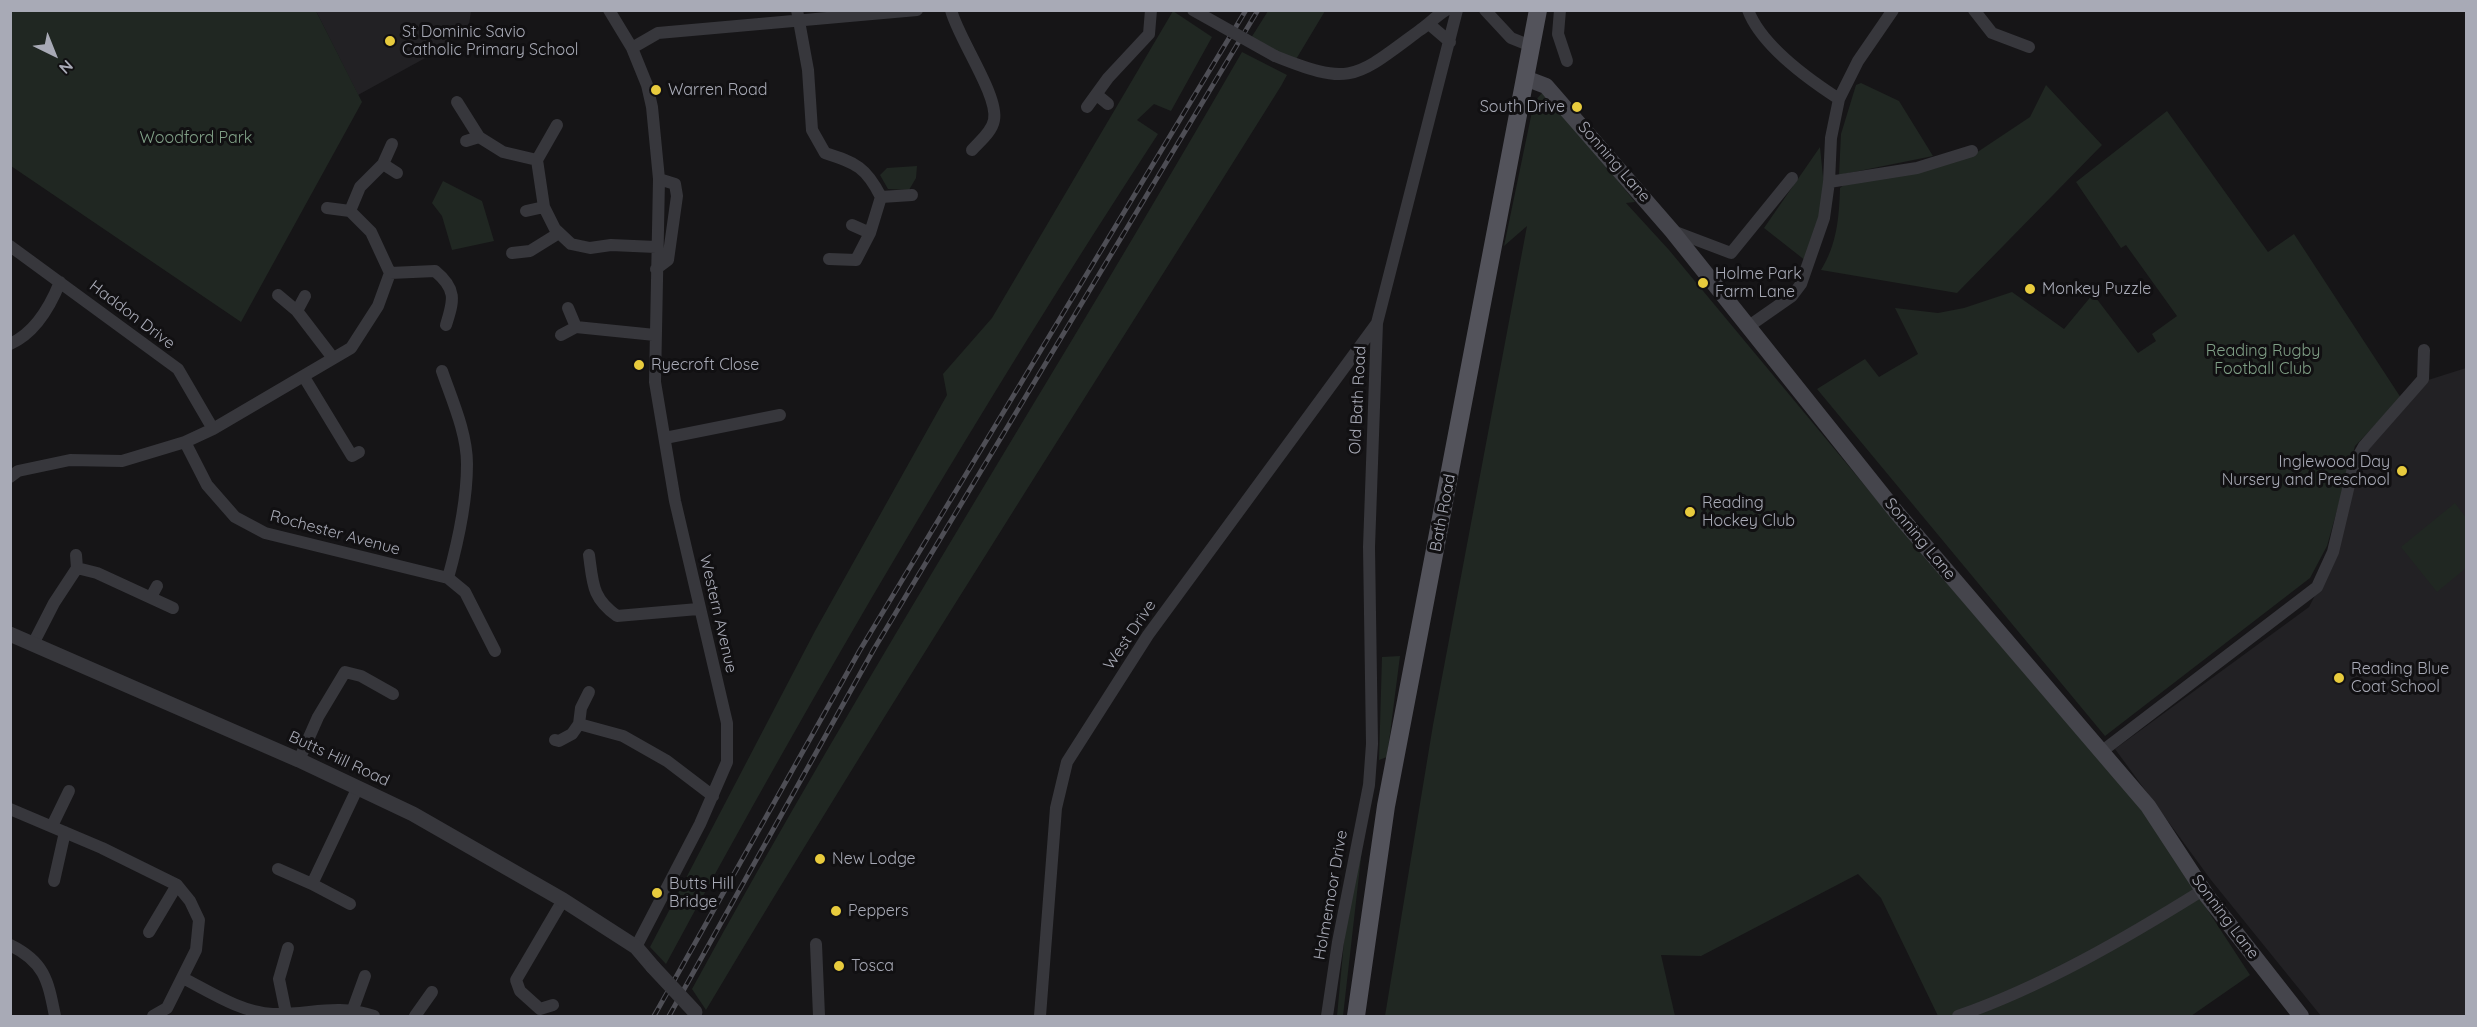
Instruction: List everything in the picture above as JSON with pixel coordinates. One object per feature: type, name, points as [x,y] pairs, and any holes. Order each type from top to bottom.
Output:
[{"type":"main road","name":"Bath Road","points":[[1356,1017],[1386,806],[1538,10]]},
{"type":"main road","name":"Sonning Lane","points":[[1525,78],[1546,86],[1672,231],[1897,513],[2148,806],[2204,890],[2301,1017]]},
{"type":"street","name":"Western Avenue","points":[[609,10],[632,48],[648,85],[652,107],[659,179],[655,382],[698,609],[727,723],[727,762],[713,796],[636,947]]},
{"type":"street","points":[[632,48],[658,33],[798,16],[917,10]]},
{"type":"street","points":[[951,10],[955,27],[990,93],[994,119],[988,133],[972,150]]},
{"type":"street","points":[[1087,107],[1108,78],[1149,34],[1151,10]]},
{"type":"street","points":[[1193,10],[1275,56],[1330,75],[1350,75],[1393,51],[1446,10]]},
{"type":"street","name":"Old Bath Road","points":[[1365,801],[1369,785],[1372,744],[1369,547],[1377,323],[1457,10]]},
{"type":"street","points":[[1485,10],[1511,38],[1531,46]]},
{"type":"street","points":[[1560,10],[1558,34],[1567,62]]},
{"type":"street","points":[[1748,10],[1753,26],[1813,82],[1839,99]]},
{"type":"street","points":[[1749,326],[1792,296],[1801,284],[1824,218],[1829,182],[1830,138],[1839,99],[1858,61],[1893,10]]},
{"type":"street","points":[[1974,10],[1992,33],[2029,47]]},
{"type":"street","points":[[798,16],[808,70],[812,130],[825,153],[848,160],[870,175],[881,197],[870,233],[856,260],[830,259]]},
{"type":"street","points":[[1429,24],[1439,30],[1450,42]]},
{"type":"street","points":[[1097,95],[1108,104]]},
{"type":"street","points":[[458,102],[479,137],[503,152],[537,160]]},
{"type":"street","points":[[557,125],[537,160],[544,207],[559,233],[571,244],[590,248],[611,245],[656,246]]},
{"type":"street","points":[[466,141],[479,137]]},
{"type":"street","points":[[350,212],[360,187],[383,164],[392,144]]},
{"type":"street","points":[[1829,182],[1917,168],[1972,151]]},
{"type":"street","points":[[383,164],[397,173]]},
{"type":"street","points":[[1672,231],[1731,253],[1792,178]]},
{"type":"street","name":"Western Avenue","points":[[656,269],[668,260],[677,196],[675,184],[659,179]]},
{"type":"street","points":[[881,197],[912,195]]},
{"type":"street","points":[[526,211],[544,207]]},
{"type":"street","points":[[10,477],[18,471],[70,460],[122,461],[185,442],[213,429],[351,348],[378,306],[390,273],[371,232],[350,212],[327,208]]},
{"type":"street","points":[[852,225],[870,233]]},
{"type":"street","points":[[512,254],[531,251],[559,233]]},
{"type":"street","name":"Haddon Drive","points":[[10,246],[178,369],[213,429]]},
{"type":"street","points":[[390,273],[435,271],[447,280],[454,301],[446,325]]},
{"type":"street","points":[[10,344],[26,337],[53,301],[60,282]]},
{"type":"street","points":[[278,295],[297,311],[333,358]]},
{"type":"street","points":[[297,311],[305,296]]},
{"type":"street","points":[[568,308],[576,327]]},
{"type":"street","name":"West Drive","points":[[1041,1017],[1056,808],[1067,762],[1148,635],[1377,323]]},
{"type":"street","points":[[561,335],[576,327],[655,334]]},
{"type":"street","points":[[2101,752],[2317,587],[2333,552],[2354,464],[2364,446],[2423,379],[2424,350]]},
{"type":"street","points":[[442,371],[459,423],[467,463],[463,512],[448,578],[465,592],[481,634],[495,651]]},
{"type":"street","points":[[304,377],[352,456]]},
{"type":"street","points":[[664,438],[780,415]]},
{"type":"street","name":"Rochester Avenue","points":[[185,442],[207,485],[234,517],[265,533],[448,578]]},
{"type":"street","points":[[33,644],[54,603],[77,568],[76,555]]},
{"type":"street","points":[[589,555],[596,572],[594,592],[603,606],[617,616],[636,617],[698,609]]},
{"type":"street","points":[[77,568],[154,592],[173,608]]},
{"type":"street","name":"Butts Hill Road","points":[[10,634],[299,760],[413,814],[563,900],[636,947],[698,1014]]},
{"type":"street","points":[[299,760],[318,717],[345,672],[360,676],[393,694]]},
{"type":"street","points":[[555,740],[559,741],[572,734],[579,724],[581,708],[589,692]]},
{"type":"street","points":[[579,724],[623,736],[667,761],[713,796]]},
{"type":"street","points":[[312,884],[358,787]]},
{"type":"street","points":[[52,826],[69,791]]},
{"type":"street","points":[[1365,801],[1386,806]]},
{"type":"street","name":"Holmemoor Drive","points":[[1327,1017],[1338,942],[1365,801]]},
{"type":"street","points":[[10,809],[102,848],[177,885],[190,901],[199,920],[196,950],[167,1008],[153,1017]]},
{"type":"street","points":[[54,881],[65,832]]},
{"type":"street","points":[[278,869],[350,904]]},
{"type":"street","points":[[149,932],[177,885]]},
{"type":"street","points":[[1958,1017],[1995,1004],[2103,948],[2204,890]]},
{"type":"street","points":[[554,1005],[541,1013],[520,991],[516,980],[563,900]]},
{"type":"street","points":[[816,944],[819,1017]]},
{"type":"street","points":[[10,945],[38,962],[48,983],[54,1017]]},
{"type":"street","points":[[286,1012],[279,979],[288,948]]},
{"type":"street","points":[[352,1009],[365,976]]},
{"type":"street","points":[[183,978],[254,1011],[273,1014],[323,1013],[352,1009],[374,1017]]},
{"type":"street","points":[[414,1017],[432,992]]},
{"type":"shaded area","name":"St Dominic Savio Catholic Primary School","points":[[316,11],[471,11],[469,25],[427,57],[358,95]]},
{"type":"shaded area","name":"Reading Blue Coat School","points":[[2466,368],[2466,1016],[2321,1016],[2211,880],[2115,749],[2309,607],[2324,578],[2356,464],[2425,381]]},
{"type":"green space","name":"Woodford Park","points":[[10,11],[316,11],[362,102],[241,322],[11,166]]},
{"type":"green space","points":[[1173,11],[1212,37],[1171,111],[1154,104],[1137,120],[1158,134],[1028,338],[903,544],[666,964],[650,947],[815,631],[947,395],[943,374],[992,318]]},
{"type":"green space","points":[[1268,11],[1325,11],[1295,61],[1251,38]]},
{"type":"green space","points":[[1242,52],[1287,75],[1281,86],[919,661],[706,1010],[692,989],[758,870]]},
{"type":"green space","points":[[1861,83],[1899,101],[1933,156],[1839,175],[1841,134],[1856,85]]},
{"type":"green space","points":[[2046,85],[2102,145],[1957,293],[1821,270],[1831,250],[1836,230],[1840,188],[1845,184],[1976,153],[2030,117]]},
{"type":"green space","points":[[1542,93],[1571,122],[1635,202],[1626,203],[1669,250],[1916,547],[2143,811],[2250,975],[2191,1016],[1938,1016],[1881,898],[1858,874],[1701,956],[1661,955],[1675,1016],[1385,1016],[1433,725],[1527,226],[1504,246],[1534,102]]},
{"type":"green space","name":"Reading Rugby Football Club","points":[[2167,111],[2268,252],[2294,234],[2401,398],[2355,446],[2327,546],[2310,578],[2105,736],[1817,389],[1865,359],[1879,377],[1918,354],[1895,308],[1938,313],[1964,308],[2012,292],[2064,329],[2093,294],[2138,353],[2156,341],[2152,334],[2177,316],[2126,245],[2121,248],[2076,182]]},
{"type":"green space","points":[[1820,147],[1826,207],[1806,261],[1764,228]]},
{"type":"green space","points":[[917,166],[916,178],[909,190],[888,189],[880,175],[887,168]]},
{"type":"green space","points":[[443,181],[482,201],[494,241],[452,250],[442,216],[432,203]]},
{"type":"green space","points":[[2455,503],[2466,518],[2466,568],[2437,592],[2401,547]]},
{"type":"green space","points":[[1400,656],[1387,757],[1379,760],[1382,657]]},
{"type":"green space","points":[[1363,840],[1343,1016],[1337,1016],[1345,931]]},
{"type":"railway","points":[[654,1016],[860,650],[1246,10]]},
{"type":"railway","points":[[669,1016],[874,649],[1258,10]]},
{"type":"place","name":"St Dominic Savio Catholic Primary School","points":[[390,41]]},
{"type":"place","name":"Warren Road","points":[[656,90]]},
{"type":"place","name":"South Drive","points":[[1577,107]]},
{"type":"place","name":"Holme Park Farm Lane","points":[[1703,283]]},
{"type":"place","name":"Monkey Puzzle","points":[[2030,289]]},
{"type":"place","name":"Ryecroft Close","points":[[639,365]]},
{"type":"place","name":"Inglewood Day Nursery and Preschool","points":[[2402,471]]},
{"type":"place","name":"Reading Hockey Club","points":[[1690,512]]},
{"type":"place","name":"Reading Blue Coat School","points":[[2339,678]]},
{"type":"place","name":"New Lodge","points":[[820,859]]},
{"type":"place","name":"Butts Hill Bridge","points":[[657,893]]},
{"type":"place","name":"Peppers","points":[[836,911]]},
{"type":"place","name":"Tosca","points":[[839,966]]}]
